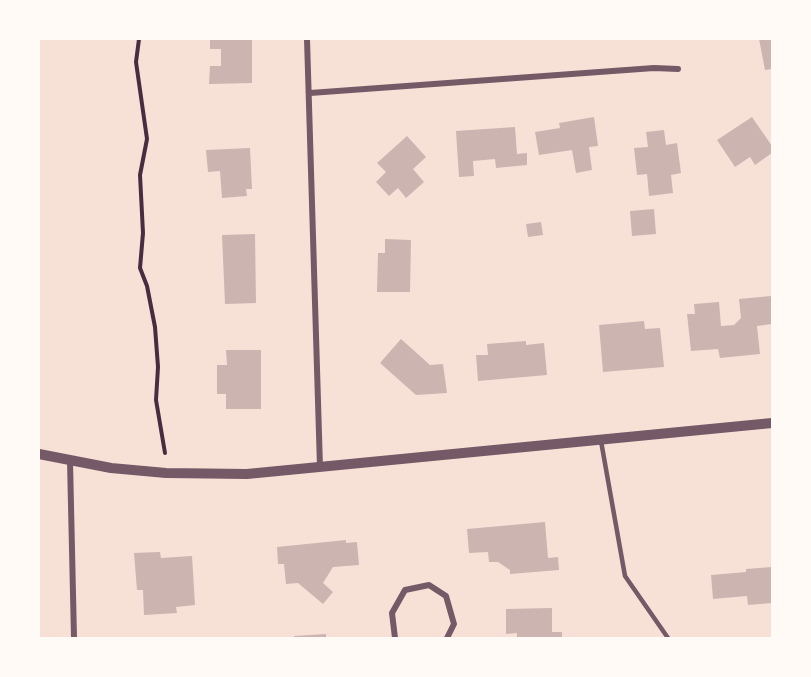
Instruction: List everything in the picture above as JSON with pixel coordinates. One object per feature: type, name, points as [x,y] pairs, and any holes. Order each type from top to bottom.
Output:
[{"type":"street","points":[[307,39],[320,467]]},
{"type":"street","points":[[310,93],[642,69],[678,69]]},
{"type":"street","points":[[39,454],[111,468],[189,474],[247,474],[772,423]]},
{"type":"street","points":[[70,461],[74,638]]},
{"type":"street","points":[[395,638],[392,613],[405,590],[429,585],[446,596],[454,624],[447,638]]},
{"type":"lane","points":[[601,441],[625,576],[668,638]]},
{"type":"path","points":[[139,39],[136,62],[147,139],[140,175],[143,233],[140,268],[147,286],[155,327],[158,367],[156,400],[165,453]]},
{"type":"building","points":[[210,39],[252,39],[252,83],[209,84],[210,66],[221,66],[221,49],[210,49]]},
{"type":"building","points":[[759,39],[772,39],[772,69],[765,70]]},
{"type":"building","points":[[594,117],[598,146],[589,147],[592,170],[576,173],[572,150],[539,155],[535,132],[560,128],[559,123]]},
{"type":"building","points":[[752,117],[772,146],[772,153],[755,165],[750,157],[735,167],[717,140]]},
{"type":"building","points":[[515,127],[517,154],[527,153],[527,165],[496,168],[495,159],[473,161],[474,176],[459,177],[456,131]]},
{"type":"building","points":[[664,130],[666,145],[677,143],[681,173],[671,175],[673,193],[649,196],[647,174],[637,175],[634,148],[648,147],[646,132]]},
{"type":"building","points":[[407,136],[426,157],[413,169],[424,182],[406,198],[398,188],[389,196],[376,182],[386,172],[377,163]]},
{"type":"building","points":[[250,148],[252,189],[246,189],[247,196],[222,198],[220,171],[208,172],[206,150]]},
{"type":"building","points":[[654,209],[656,234],[632,236],[630,211]]},
{"type":"building","points":[[541,222],[543,235],[528,237],[526,224]]},
{"type":"building","points":[[255,234],[256,303],[225,304],[222,235]]},
{"type":"building","points":[[385,239],[411,240],[410,292],[377,292],[378,253],[385,253]]},
{"type":"building","points":[[771,296],[772,324],[757,326],[760,354],[720,358],[718,349],[691,351],[687,314],[695,314],[694,304],[719,302],[721,326],[734,325],[741,318],[739,299]]},
{"type":"building","points":[[644,321],[645,329],[660,328],[664,367],[603,372],[599,325]]},
{"type":"building","points":[[401,339],[430,365],[443,364],[447,393],[416,395],[380,363]]},
{"type":"building","points":[[526,341],[526,345],[544,343],[547,375],[478,381],[476,355],[488,355],[487,344]]},
{"type":"building","points":[[226,350],[261,350],[261,409],[226,409],[226,394],[217,394],[217,365],[227,365]]},
{"type":"building","points":[[545,522],[548,558],[558,557],[559,570],[510,574],[510,570],[498,562],[489,562],[488,552],[469,553],[467,529]]},
{"type":"building","points":[[346,540],[346,543],[357,542],[359,565],[333,567],[323,583],[333,592],[323,604],[298,583],[286,584],[284,564],[278,564],[277,547]]},
{"type":"building","points":[[160,552],[161,558],[192,556],[195,605],[176,607],[177,613],[144,615],[143,590],[137,590],[134,553]]},
{"type":"building","points":[[772,567],[772,603],[748,605],[747,596],[713,599],[711,575]]},
{"type":"building","points":[[552,608],[552,632],[562,632],[562,638],[517,638],[517,633],[506,634],[506,609]]},
{"type":"building","points":[[326,634],[326,638],[294,638],[294,636]]}]
